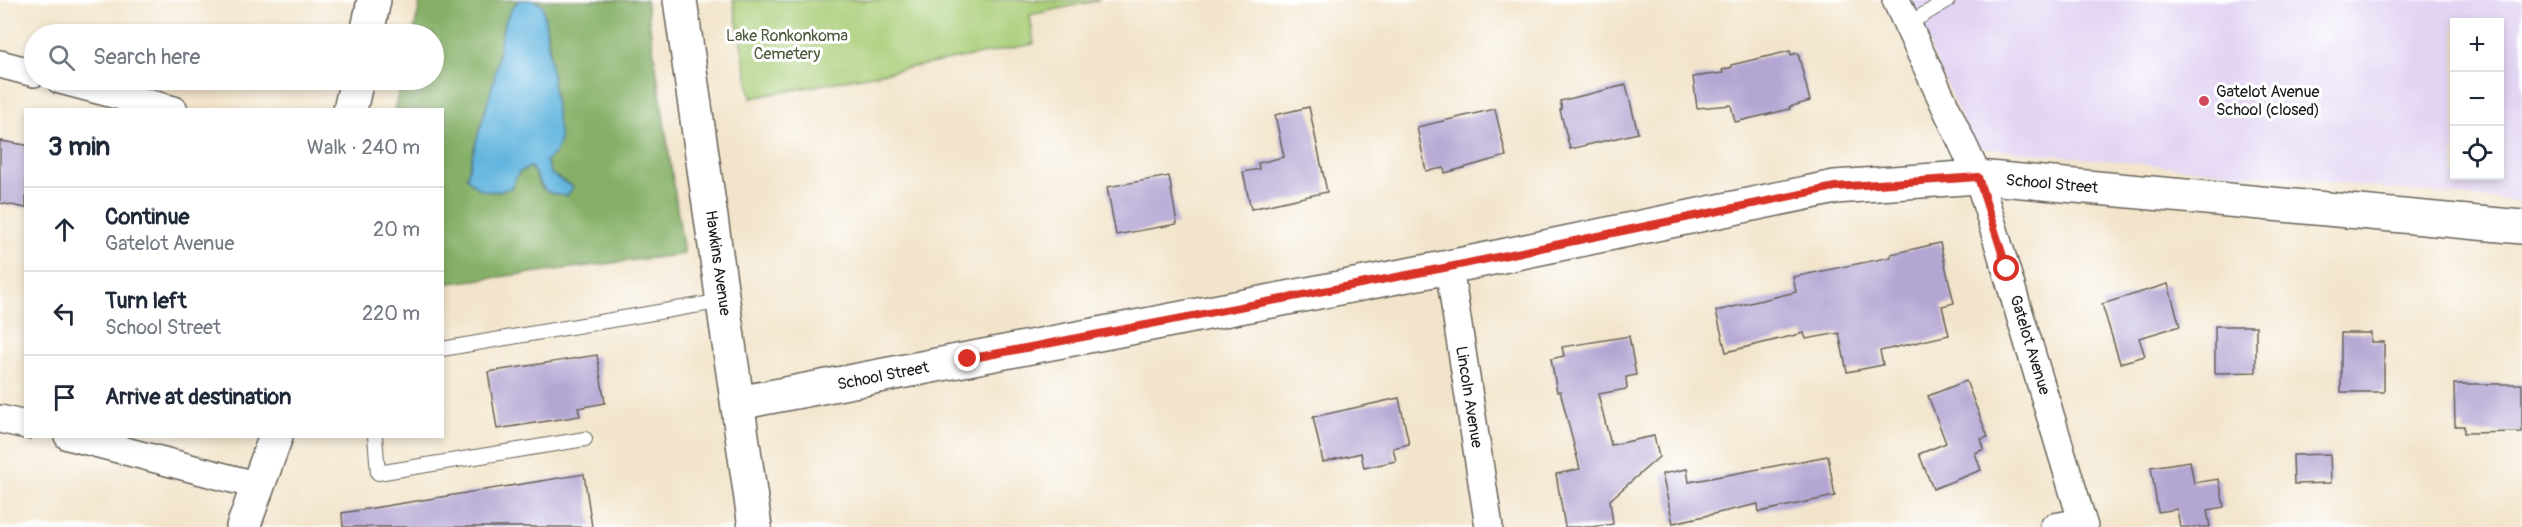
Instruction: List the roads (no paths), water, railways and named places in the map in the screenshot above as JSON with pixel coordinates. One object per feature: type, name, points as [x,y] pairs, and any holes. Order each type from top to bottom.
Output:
[{"type":"street","points":[[369,24],[374,0]]},
{"type":"street","name":"Hawkins Avenue","points":[[680,0],[755,527]]},
{"type":"street","name":"Gatelot Avenue","points":[[1902,12],[1978,177],[2083,524]]},
{"type":"street","points":[[0,64],[24,70]]},
{"type":"street","points":[[98,90],[166,108]]},
{"type":"street","points":[[350,108],[355,90]]},
{"type":"street","name":"School Street","points":[[738,404],[1449,267],[1835,187],[1978,177],[2522,227]]},
{"type":"street","name":"Lincoln Avenue","points":[[1449,267],[1489,527]]},
{"type":"street","points":[[0,419],[24,425]]},
{"type":"street","points":[[76,438],[259,486]]},
{"type":"street","points":[[243,527],[275,438]]},
{"type":"street","points":[[2054,527],[2083,524]]},
{"type":"lane","points":[[1902,12],[1948,0]]},
{"type":"lane","points":[[444,349],[723,301]]},
{"type":"lane","points":[[375,438],[378,473],[585,439]]},
{"type":"water","points":[[519,0],[532,0],[543,5],[560,140],[555,153],[546,161],[551,174],[573,187],[567,196],[551,193],[543,188],[531,167],[519,172],[511,188],[492,192],[476,187],[467,177],[496,72],[503,28]]},
{"type":"place","name":"Gatelot Avenue School (closed)","points":[[2204,101]]},
{"type":"park label","name":"Lake Ronkonkoma Cemetery","points":[[787,45]]}]
